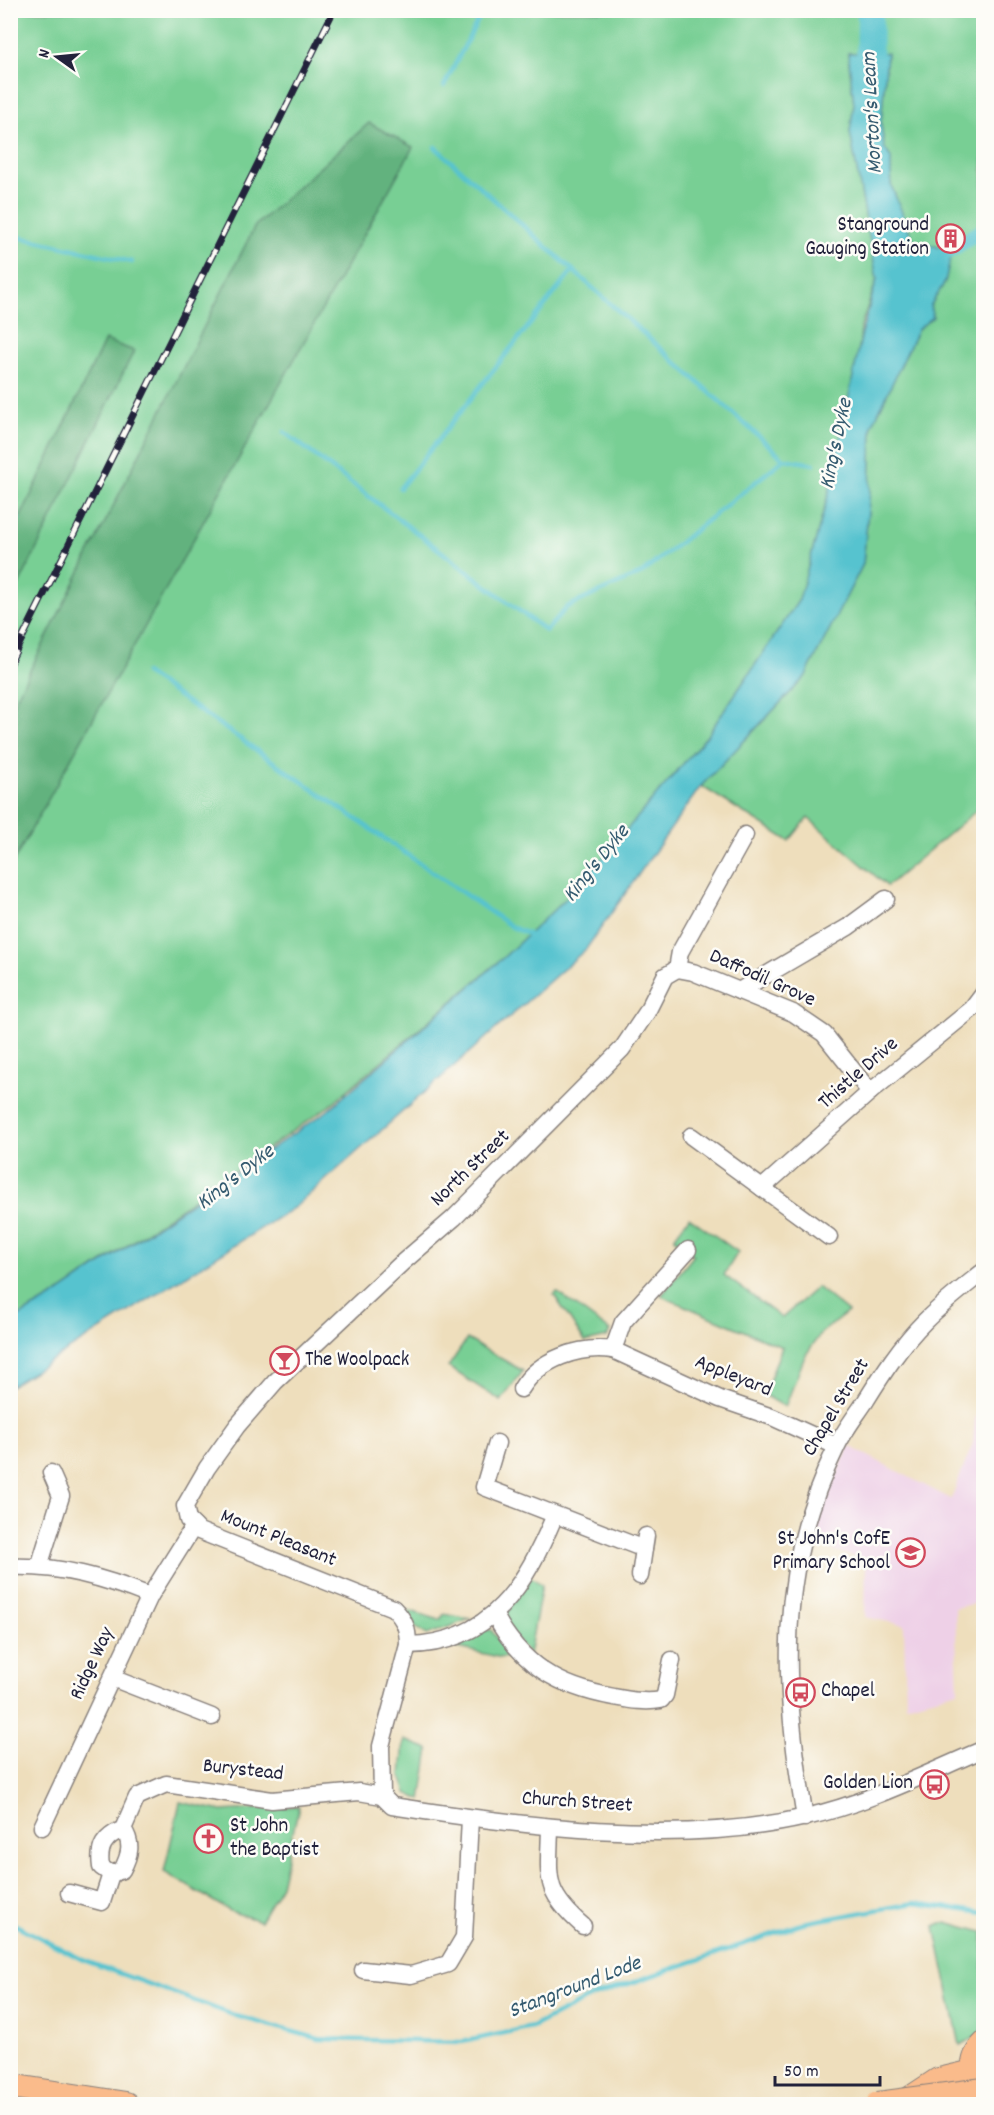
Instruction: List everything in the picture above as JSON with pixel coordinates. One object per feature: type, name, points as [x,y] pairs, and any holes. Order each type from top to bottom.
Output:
[{"type":"highway","points":[[878,2104],[979,2077]]},
{"type":"highway","points":[[10,2086],[126,2104]]},
{"type":"main road","points":[[980,2104],[975,2052],[984,2042]]},
{"type":"main road","points":[[899,2104],[927,2084],[953,2074],[979,2077]]},
{"type":"street","name":"North Street","points":[[185,1506],[207,1468],[237,1426],[275,1382],[454,1218],[622,1049],[647,1012],[664,975],[677,969],[680,952],[745,835]]},
{"type":"street","points":[[739,991],[848,927],[886,899]]},
{"type":"street","name":"Daffodil Grove","points":[[677,969],[693,972],[793,1013],[824,1034],[870,1092]]},
{"type":"street","name":"Thistle Drive","points":[[762,1188],[870,1092],[972,1009],[984,993]]},
{"type":"street","points":[[691,1136],[829,1237]]},
{"type":"street","points":[[613,1350],[623,1322],[688,1250]]},
{"type":"street","name":"Chapel Street","points":[[805,1818],[788,1692],[789,1617],[808,1517],[836,1446],[904,1345],[926,1321],[984,1270]]},
{"type":"street","name":"Appleyard","points":[[521,1389],[528,1377],[544,1364],[568,1354],[602,1348],[613,1350],[720,1399],[772,1417],[836,1446]]},
{"type":"street","points":[[497,1443],[484,1487],[555,1515],[645,1542],[640,1576]]},
{"type":"street","points":[[39,1567],[61,1496],[51,1473]]},
{"type":"street","name":"Mount Pleasant","points":[[185,1506],[188,1520],[199,1531],[393,1608],[402,1618],[408,1631],[408,1645]]},
{"type":"street","points":[[382,1796],[381,1746],[408,1645],[438,1643],[466,1632],[508,1602],[537,1558],[555,1515]]},
{"type":"street","name":"Ridge Way","points":[[42,1827],[150,1596],[194,1526]]},
{"type":"street","points":[[10,1568],[39,1567],[103,1578],[150,1596]]},
{"type":"street","points":[[494,1614],[507,1640],[530,1662],[546,1673],[579,1688],[634,1701],[661,1700],[665,1695],[672,1660]]},
{"type":"street","points":[[112,1678],[212,1717]]},
{"type":"street","name":"Church Street","points":[[382,1796],[392,1806],[550,1827],[703,1832],[805,1818],[870,1798],[984,1749]]},
{"type":"street","name":"Burystead","points":[[111,1874],[101,1867],[99,1852],[108,1835],[123,1829],[137,1797],[166,1784],[272,1800],[359,1791],[382,1796]]},
{"type":"street","points":[[363,1970],[411,1975],[448,1964],[464,1937],[470,1818]]},
{"type":"street","points":[[550,1827],[549,1880],[560,1906],[583,1926]]},
{"type":"street","points":[[69,1893],[102,1902],[111,1874],[122,1870],[130,1855],[129,1837],[123,1829]]},
{"type":"shaded area","name":"St John's CofE Primary School","points":[[983,1409],[983,1601],[955,1608],[958,1691],[906,1705],[904,1625],[865,1617],[866,1560],[813,1544],[823,1506],[849,1446],[951,1499],[973,1443],[975,1419],[978,1412]]},
{"type":"green space","points":[[11,11],[983,11],[983,805],[887,886],[808,818],[789,841],[701,786],[805,677],[863,564],[870,490],[872,426],[918,329],[933,317],[930,306],[945,282],[951,251],[913,240],[891,185],[891,158],[884,147],[881,124],[887,54],[848,53],[854,104],[850,132],[877,279],[861,326],[859,355],[829,492],[799,600],[707,736],[578,887],[504,957],[329,1106],[54,1296],[11,1321]]},
{"type":"green space","points":[[369,123],[413,147],[11,866],[11,708],[255,226]]},
{"type":"green space","points":[[105,340],[134,351],[11,601],[11,537]]},
{"type":"green space","points":[[689,1217],[738,1252],[724,1275],[782,1318],[817,1287],[848,1312],[821,1333],[805,1356],[785,1407],[764,1395],[782,1347],[661,1296],[694,1255],[674,1238]]},
{"type":"green space","points":[[557,1292],[610,1331],[607,1337],[585,1342],[554,1295]]},
{"type":"green space","points":[[467,1339],[523,1371],[501,1401],[448,1367]]},
{"type":"green space","points":[[531,1577],[542,1585],[529,1655],[505,1624],[508,1611]]},
{"type":"green space","points":[[407,1610],[440,1620],[444,1614],[470,1619],[427,1635],[416,1628]]},
{"type":"green space","points":[[483,1630],[491,1630],[511,1656],[502,1658],[450,1646]]},
{"type":"green space","points":[[404,1740],[429,1749],[421,1800],[407,1793],[401,1776]]},
{"type":"green space","points":[[180,1802],[222,1811],[299,1806],[281,1885],[260,1921],[230,1911],[164,1872]]},
{"type":"green space","points":[[946,1922],[983,1932],[983,2032],[960,2045],[935,1927]]},
{"type":"water","points":[[848,53],[887,53],[881,124],[884,147],[891,158],[891,185],[913,240],[952,251],[945,282],[930,306],[933,317],[918,329],[872,426],[870,490],[863,564],[805,677],[701,786],[586,949],[295,1207],[11,1386],[11,1321],[54,1296],[327,1111],[504,957],[575,890],[707,736],[799,600],[829,492],[863,328],[877,279],[850,132],[854,104]]},
{"type":"waterway","points":[[444,86],[483,10]]},
{"type":"waterway","name":"Morton's Leam","points":[[869,86],[870,10]]},
{"type":"waterway","points":[[435,147],[784,459]]},
{"type":"waterway","name":"King's Dyke","points":[[935,260],[984,229]]},
{"type":"waterway","points":[[10,235],[132,262]]},
{"type":"waterway","points":[[400,488],[573,270]]},
{"type":"waterway","points":[[284,432],[546,631],[567,607],[642,573],[784,459],[814,464]]},
{"type":"waterway","points":[[10,509],[18,519]]},
{"type":"waterway","points":[[145,673],[512,927],[532,936]]},
{"type":"waterway","name":"Stanground Lode","points":[[10,1922],[83,1960],[236,2016],[319,2039],[462,2042],[532,2027],[593,1996],[808,1922],[915,1903],[984,1913]]},
{"type":"railway","points":[[10,663],[334,10]]},
{"type":"place","name":"Stanground Gauging Station","points":[[950,238]]},
{"type":"place","name":"The Woolpack","points":[[284,1361]]},
{"type":"place","name":"St John's CofE Primary School","points":[[911,1552]]},
{"type":"place","name":"Chapel","points":[[800,1692]]},
{"type":"place","name":"Golden Lion","points":[[934,1784]]},
{"type":"place","name":"St John the Baptist","points":[[209,1839]]}]
